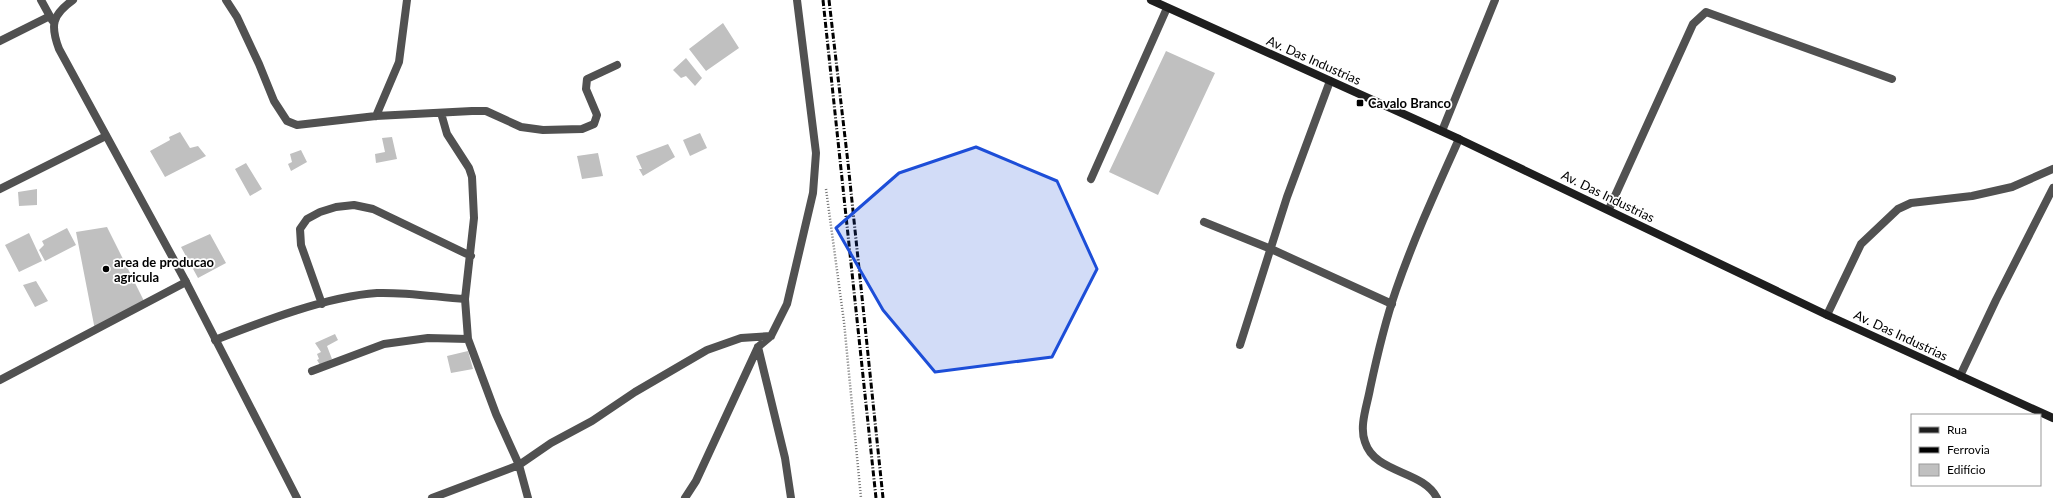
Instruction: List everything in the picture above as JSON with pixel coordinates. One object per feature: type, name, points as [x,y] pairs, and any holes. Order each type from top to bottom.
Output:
[{"type":"main road","name":"Av. Das Industrias","points":[[1152,0],[1459,138],[1827,315],[2053,418]]},
{"type":"street","points":[[41,0],[51,19],[53,34],[59,49],[186,282],[296,498]]},
{"type":"street","points":[[0,41],[51,19],[73,0]]},
{"type":"street","points":[[226,0],[237,18],[259,64],[274,101],[287,121],[297,125],[309,125],[376,116],[486,111],[521,127],[543,130],[582,129],[594,124],[597,115],[596,109],[586,89],[587,79],[617,65]]},
{"type":"street","points":[[376,116],[399,62],[407,0]]},
{"type":"street","points":[[685,498],[696,482],[758,347],[771,336],[786,304],[813,193],[816,159],[798,0]]},
{"type":"street","points":[[1442,131],[1494,0]]},
{"type":"street","points":[[1092,179],[1167,8]]},
{"type":"street","points":[[1609,209],[1693,24],[1706,12],[1892,79]]},
{"type":"street","points":[[1240,345],[1287,197],[1330,81]]},
{"type":"street","points":[[441,113],[447,134],[472,177],[474,218],[471,256],[465,299],[468,339],[496,414],[519,465],[528,498]]},
{"type":"street","points":[[0,189],[106,136]]},
{"type":"street","points":[[1436,498],[1433,491],[1425,485],[1374,458],[1365,444],[1362,430],[1372,380],[1396,290],[1459,138]]},
{"type":"street","points":[[1827,315],[1861,244],[1898,208],[1911,203],[1972,196],[2012,188],[2053,169]]},
{"type":"street","points":[[1960,376],[1996,300],[2053,188]]},
{"type":"street","points":[[322,304],[302,245],[300,229],[307,219],[336,207],[354,205],[373,209],[471,256]]},
{"type":"street","points":[[1204,222],[1271,249],[1392,304]]},
{"type":"street","points":[[0,380],[186,282]]},
{"type":"street","points":[[216,340],[254,325],[322,304],[356,296],[377,293],[465,299]]},
{"type":"street","points":[[432,498],[519,465],[551,443],[592,421],[635,392],[707,350],[741,338],[771,336]]},
{"type":"street","points":[[312,371],[384,344],[428,338],[468,339]]},
{"type":"street","points":[[758,347],[785,458],[790,498]]},
{"type":"path","points":[[825,182],[844,322],[861,498]]},
{"type":"highlighted area","points":[[976,147],[1057,181],[1097,269],[1052,357],[935,372],[883,310],[836,228],[899,173]]},
{"type":"building","points":[[723,23],[739,48],[706,71],[689,49]]},
{"type":"building","points":[[1166,51],[1215,73],[1158,195],[1109,172]]},
{"type":"building","points":[[686,58],[702,78],[695,86],[686,76],[681,78],[673,70]]},
{"type":"building","points":[[180,132],[190,148],[198,146],[206,156],[165,177],[150,151],[170,140],[169,137]]},
{"type":"building","points":[[700,133],[707,148],[690,156],[683,140]]},
{"type":"building","points":[[392,137],[397,159],[376,163],[375,154],[385,152],[382,138]]},
{"type":"building","points":[[668,144],[675,157],[643,176],[639,169],[642,169],[636,156]]},
{"type":"building","points":[[301,150],[307,162],[291,171],[288,164],[292,162],[290,154]]},
{"type":"building","points":[[598,153],[603,176],[582,179],[577,156]]},
{"type":"building","points":[[246,163],[262,189],[250,196],[235,169]]},
{"type":"building","points":[[37,189],[37,205],[19,206],[18,192]]},
{"type":"building","name":"area de producao agricula","points":[[107,227],[145,303],[95,330],[76,232]]},
{"type":"building","points":[[67,228],[76,245],[45,261],[39,250],[44,245],[42,241]]},
{"type":"building","points":[[29,233],[42,261],[19,272],[5,245]]},
{"type":"building","points":[[210,234],[226,263],[198,278],[181,247]]},
{"type":"building","points":[[36,281],[48,301],[35,307],[23,285]]},
{"type":"building","points":[[335,334],[338,340],[327,346],[332,359],[320,365],[317,360],[319,359],[317,354],[321,352],[315,343]]},
{"type":"building","points":[[468,351],[473,369],[451,373],[447,356]]},
{"type":"railway","points":[[823,0],[876,498]]},
{"type":"railway","points":[[829,0],[848,163],[883,498]]},
{"type":"place","name":"Cavalo Branco","points":[[1360,103]]},
{"type":"place","name":"area de producao agricula","points":[[106,269]]}]
